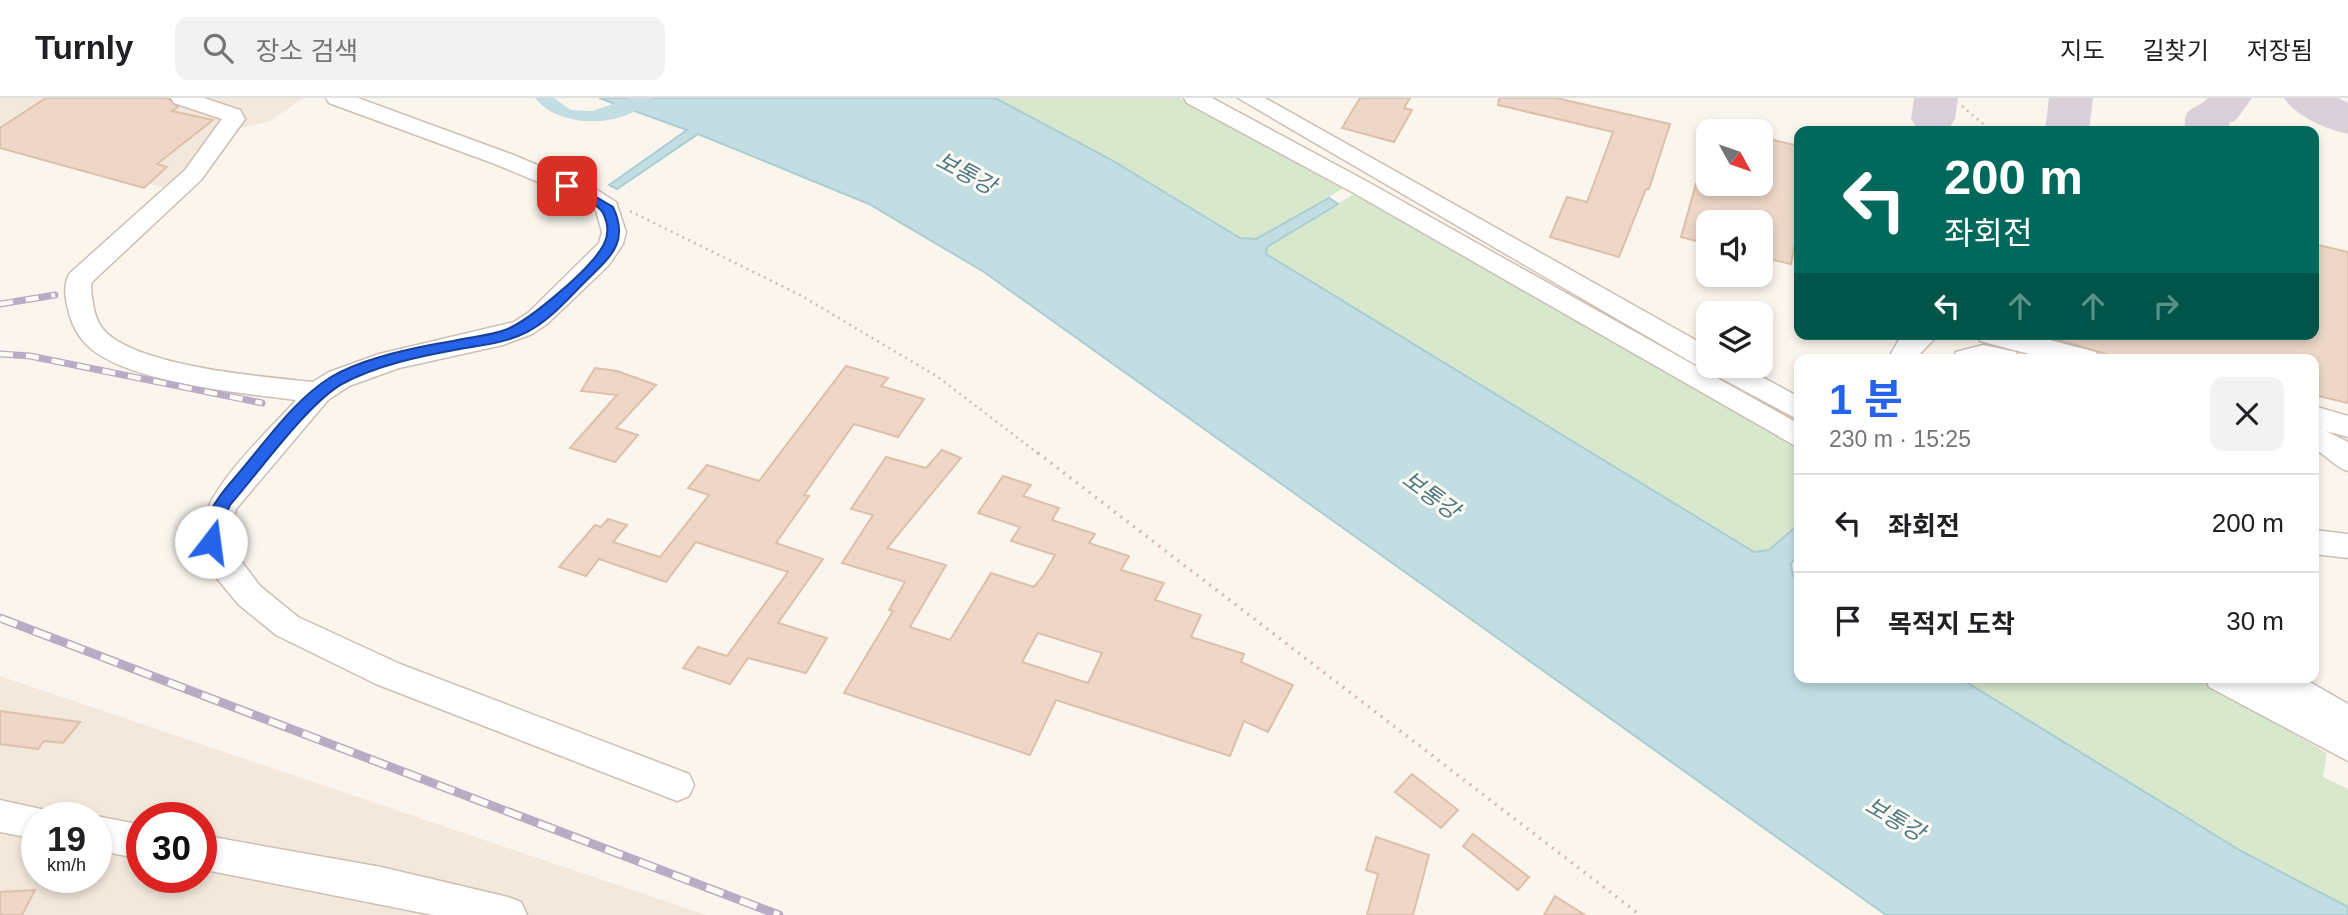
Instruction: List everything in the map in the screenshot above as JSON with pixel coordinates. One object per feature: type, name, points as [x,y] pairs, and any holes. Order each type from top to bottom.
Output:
[{"type":"street","points":[[182,98],[232,115],[234,119],[193,175],[79,279],[78,298],[85,319],[98,341],[119,355],[260,386],[318,393]]},
{"type":"street","points":[[337,98],[503,159],[589,195],[607,207],[614,232],[611,244],[599,260],[538,318],[503,336],[422,351],[389,361],[339,379],[318,393],[224,502],[215,521],[211,542],[226,567],[249,595],[287,626],[388,674],[677,785]]},
{"type":"street","points":[[1195,98],[1371,194],[1794,434]]},
{"type":"street","points":[[1249,98],[1696,352]]},
{"type":"street","points":[[1904,354],[1909,345],[1917,340]]},
{"type":"street","points":[[2012,340],[2067,354]]},
{"type":"street","points":[[1742,378],[1794,407]]},
{"type":"street","points":[[2319,418],[2348,428]]},
{"type":"street","points":[[2319,440],[2335,447],[2348,460]]},
{"type":"street","points":[[2319,543],[2348,546]]},
{"type":"street","points":[[2232,683],[2348,746]]},
{"type":"street","points":[[2282,683],[2348,721]]},
{"type":"street","points":[[0,816],[21,819]]},
{"type":"street","points":[[217,855],[381,885],[508,915]]},
{"type":"path","points":[[1962,106],[1985,126]]},
{"type":"path","points":[[589,195],[616,204],[800,295],[938,377],[1010,429],[1269,632],[1640,915]]},
{"type":"shaded area","points":[[0,98],[303,98],[270,121],[218,134],[170,189],[0,147]]},
{"type":"shaded area","points":[[0,676],[706,915],[0,915]]},
{"type":"green space","points":[[995,98],[1179,98],[1344,188],[1256,240],[1240,238],[1110,159]]},
{"type":"green space","points":[[1354,194],[1794,446],[1794,528],[1769,550],[1754,553],[1266,254],[1266,247]]},
{"type":"green space","points":[[1968,683],[2205,683],[2327,753],[2323,777],[2348,789],[2348,907],[2241,851]]},
{"type":"water","name":"보통강","points":[[599,98],[995,98],[1110,159],[1240,238],[1256,239],[1329,198],[1338,204],[1267,247],[1266,254],[1754,552],[1769,550],[1794,528],[1794,560],[1791,564],[1794,577],[1794,683],[1968,683],[2241,851],[2348,907],[2348,915],[1886,915],[984,272],[869,204],[698,134],[617,189],[609,185],[687,130]]},
{"type":"building","points":[[46,98],[168,98],[178,107],[172,111],[213,120],[157,164],[167,167],[144,188],[0,148],[0,128]]},
{"type":"building","points":[[1360,98],[1410,98],[1404,108],[1412,110],[1394,142],[1342,128]]},
{"type":"building","points":[[1499,98],[1556,98],[1670,124],[1649,189],[1646,189],[1619,257],[1550,237],[1567,197],[1587,202],[1613,132],[1498,105]]},
{"type":"building","points":[[1773,140],[1794,145],[1794,248],[1791,264],[1773,260],[1773,210],[1696,210],[1696,241],[1681,237],[1696,184],[1696,196],[1773,196]]},
{"type":"building","points":[[2319,245],[2348,252],[2348,403],[2319,396],[2319,354],[2105,354],[2059,340],[2319,340]]},
{"type":"building","points":[[846,366],[888,378],[881,386],[924,399],[898,437],[854,424],[804,495],[809,496],[776,543],[823,559],[778,623],[827,638],[806,673],[748,658],[730,684],[683,668],[698,647],[727,656],[788,572],[696,542],[666,582],[599,559],[586,576],[559,567],[595,525],[601,527],[608,519],[627,525],[613,542],[660,557],[709,495],[688,488],[707,465],[759,481]]},
{"type":"building","points":[[595,368],[617,371],[656,385],[616,428],[638,435],[615,462],[570,448],[617,395],[581,391]]},
{"type":"building","points":[[942,450],[961,458],[887,548],[946,565],[910,627],[950,640],[991,573],[1034,587],[1043,576],[1055,555],[1011,541],[1020,527],[978,513],[1003,476],[1031,485],[1023,496],[1059,508],[1052,520],[1095,534],[1089,543],[1129,556],[1121,570],[1164,583],[1155,600],[1201,615],[1191,637],[1244,654],[1241,662],[1293,685],[1268,732],[1244,721],[1230,756],[1056,700],[1030,755],[844,693],[893,611],[889,610],[905,582],[842,563],[873,515],[851,509],[886,457],[926,468]],"holes":[[[1038,633],[1102,653],[1088,683],[1022,662]]]},
{"type":"building","points":[[0,711],[80,722],[63,743],[44,741],[38,749],[0,744]]},
{"type":"building","points":[[1412,774],[1458,810],[1441,828],[1395,792]]},
{"type":"building","points":[[1473,834],[1529,877],[1518,890],[1463,846]]},
{"type":"building","points":[[1376,837],[1429,855],[1413,915],[1367,915],[1378,874],[1366,870]]},
{"type":"building","points":[[0,892],[33,893],[22,915],[0,915]]},
{"type":"building","points":[[1555,896],[1585,915],[1544,915]]},
{"type":"waterway","points":[[544,98],[554,108],[579,116],[606,114],[643,98]]},
{"type":"taxiway","points":[[1933,119],[1936,98]]},
{"type":"taxiway","points":[[2068,126],[2071,98]]},
{"type":"taxiway","points":[[2207,126],[2206,117],[2221,111],[2230,98]]},
{"type":"taxiway","points":[[2306,98],[2348,121]]},
{"type":"railway","points":[[0,304],[55,295]]},
{"type":"railway","points":[[0,354],[30,356],[262,403]]},
{"type":"railway","points":[[0,618],[779,915]]},
{"type":"route","points":[[211,542],[215,521],[224,502],[318,393],[339,379],[389,361],[422,351],[503,336],[523,328],[538,318],[599,260],[611,244],[614,232],[607,207],[589,195],[567,186]]}]
